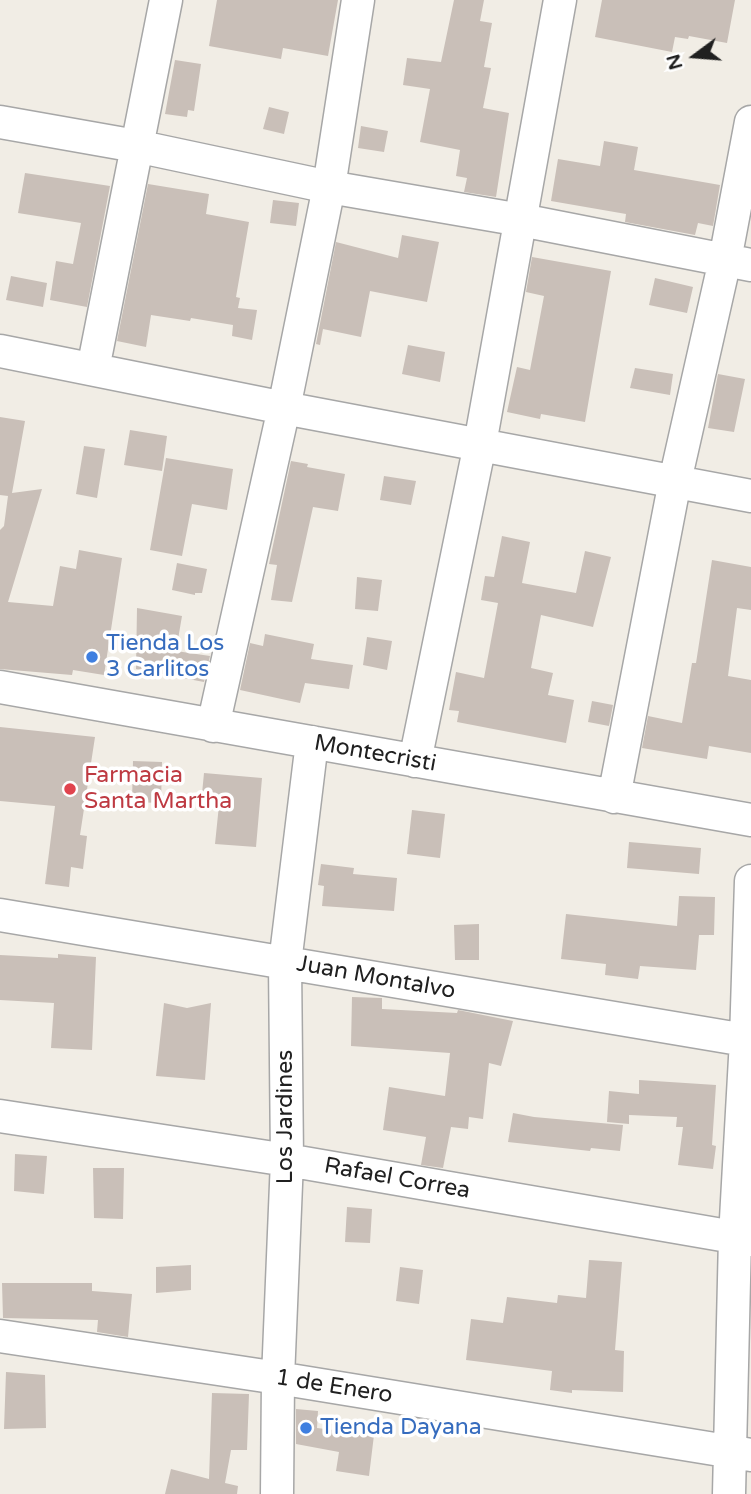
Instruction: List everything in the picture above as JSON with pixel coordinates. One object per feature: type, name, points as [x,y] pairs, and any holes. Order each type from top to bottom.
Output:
[{"type":"street","points":[[93,369],[166,0]]},
{"type":"street","points":[[212,726],[284,408],[329,187],[358,0]]},
{"type":"street","points":[[415,761],[480,443],[560,0]]},
{"type":"street","points":[[0,122],[136,146],[329,187],[521,220],[738,262]]},
{"type":"street","points":[[614,797],[675,481],[738,262],[751,122]]},
{"type":"street","points":[[0,351],[284,408],[751,496]]},
{"type":"street","name":"Montecristi","points":[[0,687],[751,820]]},
{"type":"street","name":"Los Jardines","points":[[277,1494],[278,1378],[288,1160],[285,963],[312,742]]},
{"type":"street","points":[[729,1494],[741,1453],[751,881]]},
{"type":"street","name":"Juan Montalvo","points":[[0,915],[748,1041]]},
{"type":"street","name":"Rafael Correa","points":[[0,1116],[288,1160],[743,1238]]},
{"type":"street","name":"1 de Enero","points":[[0,1336],[741,1453]]},
{"type":"building","points":[[217,0],[338,0],[328,56],[283,48],[281,59],[209,46]]},
{"type":"building","points":[[454,0],[484,0],[480,21],[492,23],[484,67],[491,68],[483,108],[509,113],[496,197],[464,192],[467,178],[456,176],[460,150],[420,142],[430,89],[403,85],[407,58],[441,62]]},
{"type":"building","points":[[602,0],[735,0],[727,43],[689,36],[688,39],[675,37],[672,52],[595,37]]},
{"type":"building","points":[[175,60],[201,64],[194,111],[188,110],[187,117],[165,114]]},
{"type":"building","points":[[269,107],[289,112],[284,134],[263,129]]},
{"type":"building","points":[[361,126],[388,131],[384,152],[358,148]]},
{"type":"building","points":[[604,141],[638,147],[634,170],[720,185],[713,226],[698,223],[695,235],[625,222],[626,214],[551,201],[558,159],[600,166]]},
{"type":"building","points":[[25,173],[110,186],[87,307],[50,300],[56,261],[73,264],[81,223],[18,213]]},
{"type":"building","points":[[148,184],[209,194],[206,214],[249,222],[236,297],[240,298],[238,308],[257,310],[252,340],[232,336],[233,325],[151,315],[146,347],[117,341]]},
{"type":"building","points":[[273,200],[299,203],[296,226],[270,223]]},
{"type":"building","points":[[402,235],[439,242],[427,302],[370,291],[361,337],[323,329],[320,345],[316,344],[336,242],[398,258]]},
{"type":"building","points":[[532,257],[611,271],[585,422],[541,414],[540,419],[507,412],[517,367],[530,370],[544,296],[526,292]]},
{"type":"building","points":[[11,276],[47,283],[43,307],[6,300]]},
{"type":"building","points":[[655,278],[693,287],[687,313],[649,305]]},
{"type":"building","points":[[408,345],[445,352],[440,382],[402,374]]},
{"type":"building","points":[[635,368],[673,374],[670,395],[630,388]]},
{"type":"building","points":[[718,374],[745,379],[734,432],[708,428]]},
{"type":"building","points":[[0,417],[25,421],[12,493],[42,489],[8,602],[53,606],[60,566],[76,569],[79,550],[122,558],[104,675],[73,670],[72,675],[0,669],[0,530],[4,526],[8,496],[0,495]]},
{"type":"building","points":[[130,430],[167,436],[162,471],[124,465]]},
{"type":"building","points":[[84,446],[105,449],[97,498],[76,494]]},
{"type":"building","points":[[166,458],[233,469],[227,510],[192,504],[182,556],[150,550]]},
{"type":"building","points":[[291,461],[345,474],[338,511],[313,507],[292,602],[271,600],[277,565],[269,564]]},
{"type":"building","points":[[384,476],[416,481],[411,505],[380,500]]},
{"type":"building","points":[[502,536],[530,542],[522,583],[576,593],[585,551],[611,557],[593,627],[541,615],[531,668],[553,673],[548,695],[574,700],[566,743],[457,722],[459,711],[449,710],[456,672],[484,678],[498,603],[481,600],[485,576],[494,577]]},
{"type":"building","points":[[712,560],[751,567],[751,610],[737,608],[728,676],[751,680],[751,753],[709,746],[707,759],[642,748],[648,716],[682,723],[692,663],[696,663]]},
{"type":"building","points":[[177,563],[207,569],[202,593],[195,595],[172,590]]},
{"type":"building","points":[[357,577],[382,580],[378,611],[355,609]]},
{"type":"building","points":[[137,608],[182,616],[176,651],[210,656],[204,682],[136,669]]},
{"type":"building","points":[[265,634],[314,644],[311,659],[353,665],[349,689],[305,683],[300,703],[240,690],[250,643],[263,646]]},
{"type":"building","points":[[367,637],[392,641],[387,670],[363,665]]},
{"type":"building","points":[[592,701],[613,705],[609,726],[588,722]]},
{"type":"building","points":[[0,727],[95,737],[80,835],[87,836],[83,869],[71,867],[69,887],[45,884],[55,806],[0,801]]},
{"type":"building","points":[[133,761],[162,762],[161,803],[132,802]]},
{"type":"building","points":[[204,773],[262,778],[256,847],[215,844],[219,805],[201,804]]},
{"type":"building","points":[[412,810],[445,814],[440,858],[407,854]]},
{"type":"building","points":[[629,842],[701,848],[699,874],[627,868]]},
{"type":"building","points":[[321,864],[354,868],[353,874],[397,878],[394,911],[322,906],[324,886],[318,885]]},
{"type":"building","points":[[679,896],[715,897],[714,935],[699,935],[696,970],[640,966],[638,979],[605,975],[606,964],[561,959],[566,914],[677,926]]},
{"type":"building","points":[[479,924],[479,960],[455,960],[454,925]]},
{"type":"building","points":[[58,954],[96,957],[92,1050],[51,1048],[54,1003],[0,1000],[0,955],[58,958]]},
{"type":"building","points":[[352,997],[382,998],[382,1009],[457,1013],[458,1010],[513,1021],[501,1066],[489,1063],[483,1119],[469,1117],[468,1129],[451,1127],[443,1168],[421,1165],[426,1137],[383,1130],[389,1087],[445,1096],[450,1053],[351,1046]]},
{"type":"building","points":[[164,1003],[187,1008],[211,1003],[205,1080],[156,1076]]},
{"type":"building","points":[[639,1080],[716,1085],[712,1145],[716,1146],[713,1169],[678,1165],[683,1127],[676,1127],[677,1117],[629,1115],[629,1124],[607,1122],[609,1091],[639,1094]]},
{"type":"building","points":[[513,1113],[623,1125],[620,1151],[591,1148],[590,1151],[508,1142]]},
{"type":"building","points":[[15,1154],[47,1156],[44,1194],[14,1191]]},
{"type":"building","points":[[93,1168],[124,1168],[123,1219],[94,1218]]},
{"type":"building","points":[[347,1207],[372,1209],[370,1243],[345,1242]]},
{"type":"building","points":[[589,1260],[622,1262],[615,1350],[624,1351],[623,1392],[572,1390],[572,1393],[550,1390],[552,1371],[466,1360],[471,1319],[503,1323],[507,1297],[557,1303],[558,1295],[586,1298]]},
{"type":"building","points":[[191,1265],[191,1290],[156,1293],[156,1267]]},
{"type":"building","points":[[400,1267],[423,1270],[419,1304],[396,1301]]},
{"type":"building","points":[[2,1283],[92,1283],[92,1291],[132,1294],[128,1337],[97,1332],[98,1320],[3,1318]]},
{"type":"building","points":[[6,1372],[45,1375],[46,1428],[4,1429]]},
{"type":"building","points":[[212,1393],[249,1394],[247,1450],[231,1450],[225,1483],[238,1486],[237,1494],[165,1494],[171,1469],[209,1479]]},
{"type":"building","points":[[296,1409],[318,1411],[317,1428],[374,1435],[369,1476],[336,1471],[339,1452],[296,1444]]},
{"type":"place","name":"Tienda Los 3 Carlitos","points":[[92,657]]},
{"type":"place","name":"Farmacia Santa Martha","points":[[70,789]]},
{"type":"place","name":"Tienda Dayana","points":[[306,1428]]}]
